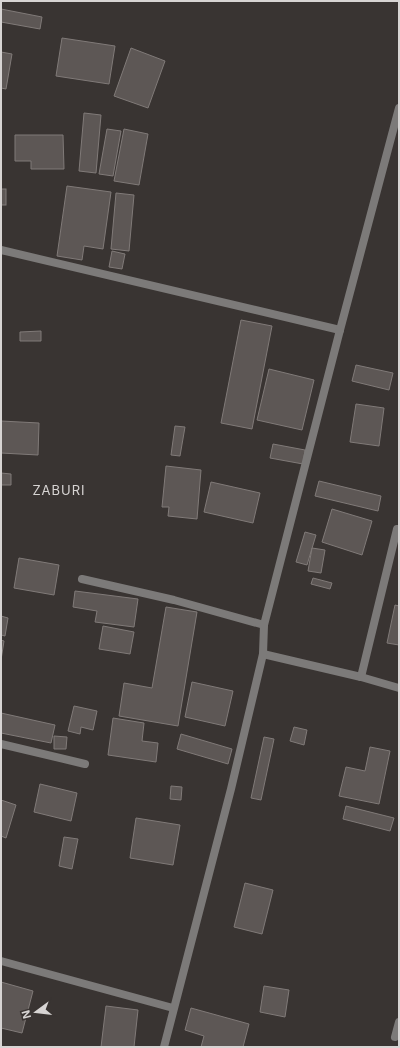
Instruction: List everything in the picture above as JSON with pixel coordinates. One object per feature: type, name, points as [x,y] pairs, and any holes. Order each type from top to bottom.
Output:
[{"type":"street","points":[[164,1047],[231,789],[263,654],[264,625],[399,108]]},
{"type":"street","points":[[1,250],[340,330]]},
{"type":"street","points":[[360,677],[397,529]]},
{"type":"street","points":[[82,579],[174,600],[264,625]]},
{"type":"street","points":[[263,654],[360,677],[399,688]]},
{"type":"street","points":[[1,744],[84,764]]},
{"type":"street","points":[[1,961],[173,1008]]},
{"type":"street","points":[[395,1037],[399,1022]]},
{"type":"building","points":[[1,9],[42,17],[40,29],[1,22]]},
{"type":"building","points":[[62,38],[115,46],[109,84],[56,76]]},
{"type":"building","points":[[131,48],[165,61],[148,108],[114,96]]},
{"type":"building","points":[[1,52],[12,54],[6,89],[1,88]]},
{"type":"building","points":[[84,113],[101,115],[96,173],[79,171]]},
{"type":"building","points":[[107,129],[121,131],[113,176],[99,174]]},
{"type":"building","points":[[124,129],[148,134],[139,185],[114,181]]},
{"type":"building","points":[[15,135],[63,135],[64,169],[31,169],[31,161],[15,161]]},
{"type":"building","points":[[67,186],[111,192],[103,249],[84,246],[82,260],[57,256]]},
{"type":"building","points":[[1,189],[6,189],[6,205],[1,205]]},
{"type":"building","points":[[116,193],[134,195],[129,251],[111,249]]},
{"type":"building","points":[[112,251],[125,254],[122,269],[109,267]]},
{"type":"building","points":[[241,320],[272,326],[252,429],[221,423]]},
{"type":"building","points":[[41,331],[41,341],[20,341],[20,332]]},
{"type":"building","points":[[356,365],[393,373],[389,390],[352,381]]},
{"type":"building","points":[[269,369],[314,380],[302,430],[257,420]]},
{"type":"building","points":[[356,404],[384,408],[379,446],[350,442]]},
{"type":"building","points":[[1,421],[39,423],[38,455],[1,453]]},
{"type":"building","points":[[175,426],[185,427],[180,456],[171,455]]},
{"type":"building","points":[[273,444],[305,450],[303,464],[270,458]]},
{"type":"building","points":[[166,466],[201,470],[197,519],[168,516],[169,507],[162,507]]},
{"type":"building","points":[[1,473],[11,474],[11,485],[1,485]]},
{"type":"building","points":[[319,481],[381,496],[378,511],[315,496]]},
{"type":"building","points":[[211,482],[260,493],[253,523],[204,512]]},
{"type":"building","points":[[332,509],[372,521],[362,555],[322,542]]},
{"type":"building","points":[[305,532],[316,535],[307,565],[296,562]]},
{"type":"building","points":[[312,548],[325,550],[321,573],[308,571]]},
{"type":"building","points":[[19,558],[59,565],[54,595],[14,588]]},
{"type":"building","points":[[313,578],[332,583],[330,589],[311,584]]},
{"type":"building","points":[[75,591],[138,599],[134,627],[95,622],[97,611],[73,607]]},
{"type":"building","points":[[395,605],[399,606],[399,645],[387,643]]},
{"type":"building","points":[[166,607],[197,612],[178,726],[119,716],[124,683],[152,688]]},
{"type":"building","points":[[1,616],[8,618],[5,636],[1,635]]},
{"type":"building","points":[[103,626],[134,632],[130,654],[99,649]]},
{"type":"building","points":[[1,640],[4,641],[1,660]]},
{"type":"building","points":[[192,682],[233,691],[225,726],[185,717]]},
{"type":"building","points":[[74,706],[97,711],[93,730],[81,727],[80,734],[68,731]]},
{"type":"building","points":[[1,713],[55,725],[51,743],[1,733]]},
{"type":"building","points":[[113,718],[144,723],[142,741],[158,743],[156,762],[108,755]]},
{"type":"building","points":[[294,727],[307,730],[304,745],[290,741]]},
{"type":"building","points":[[181,734],[232,749],[228,764],[177,749]]},
{"type":"building","points":[[54,736],[67,737],[66,749],[54,749]]},
{"type":"building","points":[[264,737],[274,739],[261,800],[251,798]]},
{"type":"building","points":[[370,747],[390,751],[379,804],[339,796],[346,767],[365,771]]},
{"type":"building","points":[[40,784],[77,793],[71,821],[34,812]]},
{"type":"building","points":[[171,786],[182,787],[181,800],[170,799]]},
{"type":"building","points":[[1,800],[16,805],[6,838],[1,836]]},
{"type":"building","points":[[346,806],[394,818],[390,831],[343,819]]},
{"type":"building","points":[[136,818],[180,825],[173,865],[130,858]]},
{"type":"building","points":[[64,837],[78,839],[72,869],[59,866]]},
{"type":"building","points":[[245,883],[273,890],[262,934],[234,927]]},
{"type":"building","points":[[1,982],[33,991],[22,1033],[1,1028]]},
{"type":"building","points":[[264,986],[289,990],[285,1017],[260,1012]]},
{"type":"building","points":[[106,1006],[138,1010],[134,1047],[101,1047]]},
{"type":"building","points":[[191,1008],[249,1024],[243,1047],[201,1047],[204,1036],[185,1030]]},
{"type":"district","name":"ZABURI","points":[[59,490]]}]
